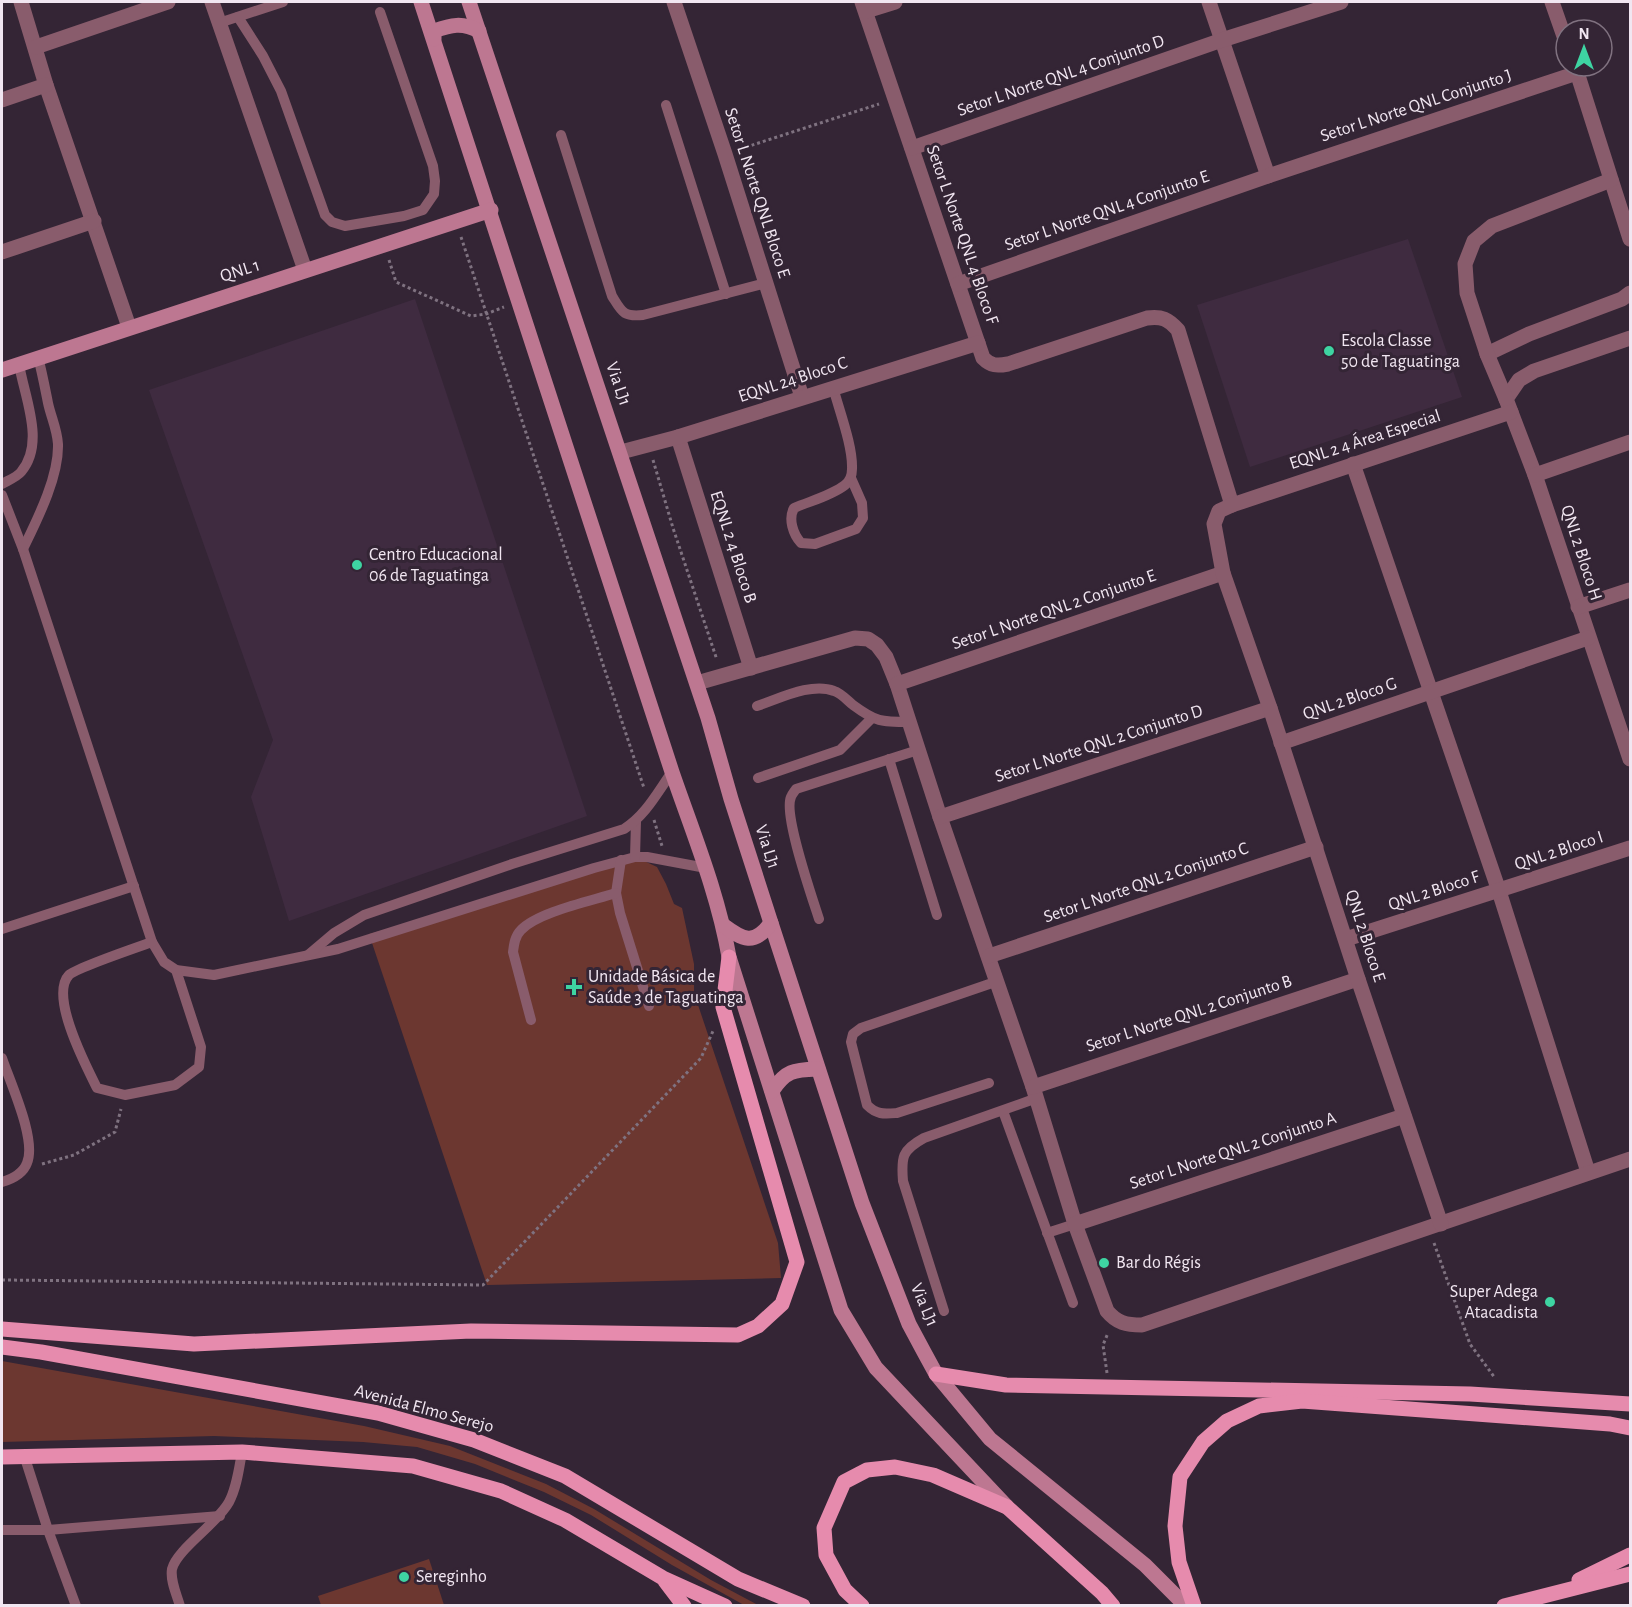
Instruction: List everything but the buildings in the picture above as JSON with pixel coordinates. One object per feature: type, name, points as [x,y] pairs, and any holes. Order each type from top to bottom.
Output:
[{"type":"main road","points":[[421,2],[491,210],[672,772],[706,868],[723,924],[729,957],[841,1310],[876,1368],[1007,1507],[1113,1605]]},
{"type":"main road","name":"Via LJ1","points":[[469,2],[562,284],[621,452],[862,1203],[904,1313],[936,1374],[990,1439],[1145,1565],[1186,1605]]},
{"type":"main road","points":[[434,39],[434,31],[454,24],[467,25],[479,31]]},
{"type":"main road","name":"QNL 1","points":[[2,370],[491,210]]},
{"type":"main road","points":[[723,924],[738,936],[746,939],[762,934],[771,923]]},
{"type":"main road","points":[[2,1329],[194,1344],[471,1331],[738,1335],[758,1326],[782,1304],[797,1262],[723,1007],[729,957]]},
{"type":"main road","points":[[772,1090],[780,1078],[789,1072],[818,1069]]},
{"type":"main road","name":"Avenida Elmo Serejo","points":[[2,1347],[41,1352],[378,1413],[474,1440],[566,1476],[738,1579],[803,1605]]},
{"type":"main road","points":[[936,1374],[1006,1385],[1470,1394],[1630,1404]]},
{"type":"main road","points":[[1194,1605],[1179,1562],[1175,1526],[1180,1477],[1203,1442],[1227,1421],[1258,1406],[1302,1401],[1610,1424],[1630,1428]]},
{"type":"main road","points":[[2,1457],[242,1452],[413,1466],[501,1491],[565,1520],[663,1578],[725,1605]]},
{"type":"main road","points":[[862,1605],[845,1590],[826,1555],[824,1528],[844,1482],[867,1470],[894,1467],[933,1475],[1007,1507]]},
{"type":"main road","points":[[1554,1592],[1630,1555]]},
{"type":"main road","points":[[1504,1605],[1630,1574]]},
{"type":"main road","points":[[663,1578],[684,1605]]},
{"type":"street","points":[[21,2],[46,85],[129,327]]},
{"type":"street","points":[[36,47],[168,2]]},
{"type":"street","points":[[212,2],[304,270]]},
{"type":"street","name":"Setor L Norte QNL Bloco E","points":[[674,2],[802,397]]},
{"type":"street","points":[[864,6],[895,2]]},
{"type":"street","points":[[1209,2],[1268,176]]},
{"type":"street","name":"Setor L Norte QNL 4 Conjunto D","points":[[912,148],[1222,40],[1341,2]]},
{"type":"street","points":[[1552,2],[1558,18]]},
{"type":"street","name":"Setor L Norte QNL 4 Bloco F","points":[[864,6],[983,358],[988,363],[997,366],[1008,364],[1147,318],[1158,317],[1170,321],[1178,330],[1225,508]]},
{"type":"street","name":"Setor L Norte QNL Conjunto J","points":[[1268,176],[1554,77]]},
{"type":"street","points":[[1579,78],[1630,239]]},
{"type":"street","points":[[2,100],[46,85]]},
{"type":"street","name":"Setor L Norte QNL 4 Conjunto E","points":[[958,284],[1268,176]]},
{"type":"street","points":[[1509,405],[1487,354],[1467,293],[1465,264],[1474,241],[1492,226],[1611,180]]},
{"type":"street","points":[[2,252],[94,221]]},
{"type":"street","points":[[1487,354],[1529,334],[1622,299],[1630,293]]},
{"type":"street","points":[[1509,405],[1519,380],[1534,371],[1630,338]]},
{"type":"street","name":"EQNL 24 Bloco C","points":[[621,452],[678,437],[978,343]]},
{"type":"street","name":"EQNL 2 4 Área Especial","points":[[1225,508],[1353,464],[1509,405]]},
{"type":"street","name":"QNL 2 Bloco H","points":[[1509,405],[1535,475],[1588,638],[1627,740],[1630,759]]},
{"type":"street","name":"EQNL 2 4 Bloco B","points":[[678,437],[751,668]]},
{"type":"street","points":[[1535,475],[1630,442]]},
{"type":"street","points":[[1353,464],[1499,891],[1588,1172]]},
{"type":"street","name":"QNL 2 Bloco E","points":[[1225,508],[1214,524],[1223,573],[1270,708],[1404,1116],[1435,1226]]},
{"type":"street","name":"Setor L Norte QNL 2 Conjunto E","points":[[897,684],[1223,573]]},
{"type":"street","points":[[1578,607],[1630,590]]},
{"type":"street","points":[[696,683],[855,638],[868,639],[877,645],[886,657],[998,981],[1075,1224],[1107,1311],[1114,1320],[1128,1325],[1142,1325],[1630,1159]]},
{"type":"street","name":"QNL 2 Bloco G","points":[[1281,743],[1588,638]]},
{"type":"street","name":"Setor L Norte QNL 2 Conjunto D","points":[[940,817],[1270,708]]},
{"type":"street","name":"Setor L Norte QNL 2 Conjunto C","points":[[989,956],[1316,847]]},
{"type":"street","name":"QNL 2 Bloco I","points":[[1499,891],[1630,848]]},
{"type":"street","name":"QNL 2 Bloco F","points":[[1346,939],[1499,891]]},
{"type":"street","name":"Setor L Norte QNL 2 Conjunto B","points":[[1035,1093],[1358,980]]},
{"type":"street","name":"Setor L Norte QNL 2 Conjunto A","points":[[1075,1224],[1404,1116]]},
{"type":"lane","points":[[219,23],[283,2]]},
{"type":"lane","points":[[238,17],[263,56],[281,91],[326,215],[332,222],[345,226],[423,210],[434,194],[433,166],[380,12]]},
{"type":"lane","points":[[666,105],[726,294]]},
{"type":"lane","points":[[561,135],[612,296],[621,310],[630,316],[643,315],[766,283]]},
{"type":"lane","points":[[22,549],[43,508],[58,447],[56,427],[38,357]]},
{"type":"lane","points":[[2,484],[21,473],[31,454],[33,437],[19,364]]},
{"type":"lane","points":[[833,387],[851,458],[851,478],[862,503],[863,518],[856,529],[815,544],[801,543],[791,523],[794,508],[833,492],[845,485],[851,478]]},
{"type":"lane","points":[[2,495],[152,942],[164,962],[176,970],[214,975],[338,949],[635,857],[647,857],[706,868]]},
{"type":"lane","points":[[757,706],[807,690],[821,688],[835,691],[872,718],[890,722],[909,722]]},
{"type":"lane","points":[[759,778],[840,750],[872,718]]},
{"type":"lane","points":[[819,919],[793,832],[789,807],[790,797],[796,789],[918,750]]},
{"type":"lane","points":[[889,759],[937,915]]},
{"type":"lane","points":[[308,956],[334,933],[364,915],[512,864],[624,829],[636,821],[650,806],[672,772]]},
{"type":"lane","points":[[635,857],[636,821]]},
{"type":"lane","points":[[621,860],[616,893],[620,913],[650,1006]]},
{"type":"lane","points":[[2,929],[134,886]]},
{"type":"lane","points":[[531,1020],[513,952],[514,941],[520,931],[533,920],[616,893]]},
{"type":"lane","points":[[152,942],[70,974],[62,986],[64,1005],[80,1056],[97,1088],[125,1095],[175,1085],[199,1067],[201,1047],[176,970]]},
{"type":"lane","points":[[989,1083],[897,1113],[874,1112],[867,1105],[851,1042],[853,1034],[861,1028],[998,981]]},
{"type":"lane","points":[[2,1058],[28,1135],[30,1151],[23,1170],[14,1178],[2,1182]]},
{"type":"lane","points":[[944,1311],[903,1181],[904,1153],[912,1144],[924,1138],[1003,1111],[1035,1093]]},
{"type":"lane","points":[[1003,1111],[1072,1303]]},
{"type":"lane","points":[[1047,1233],[1075,1224]]},
{"type":"lane","points":[[180,1605],[172,1580],[172,1570],[176,1559],[220,1516],[230,1500],[242,1452]]},
{"type":"lane","points":[[24,1455],[48,1530],[76,1605]]},
{"type":"lane","points":[[2,1530],[48,1530],[220,1516]]},
{"type":"path","points":[[725,154],[895,99]]},
{"type":"path","points":[[456,222],[667,862]]},
{"type":"path","points":[[384,245],[396,282],[471,316],[486,314],[520,301]]},
{"type":"path","points":[[648,445],[722,676]]},
{"type":"path","points":[[2,1280],[483,1285],[702,1058],[723,1007]]},
{"type":"path","points":[[23,1170],[74,1155],[115,1132],[125,1095]]},
{"type":"path","points":[[1435,1226],[1470,1344],[1509,1396]]},
{"type":"path","points":[[1110,1386],[1103,1346],[1114,1320]]},
{"type":"shaded area","name":"Escola Classe 50 de Taguatinga","points":[[1408,239],[1462,397],[1250,467],[1197,305]]},
{"type":"shaded area","name":"Centro Educacional 06 de Taguatinga","points":[[415,299],[587,816],[289,921],[251,797],[273,740],[149,390]]},
{"type":"shaded area","points":[[640,859],[657,867],[674,904],[682,908],[694,964],[694,993],[778,1243],[781,1278],[487,1285],[369,934]]},
{"type":"shaded area","points":[[2,1361],[364,1426],[450,1446],[546,1484],[594,1509],[711,1580],[758,1605],[744,1605],[672,1565],[591,1515],[544,1492],[475,1464],[417,1447],[363,1442],[214,1436],[2,1442]]},
{"type":"shaded area","name":"Sereginho","points":[[429,1559],[444,1605],[321,1605],[318,1596]]},
{"type":"place","name":"Escola Classe 50 de Taguatinga","points":[[1329,351]]},
{"type":"place","name":"Centro Educacional 06 de Taguatinga","points":[[357,565]]},
{"type":"place","name":"Unidade Básica de Saúde 3 de Taguatinga","points":[[574,987]]},
{"type":"place","name":"Bar do Régis","points":[[1104,1263]]},
{"type":"place","name":"Super Adega Atacadista","points":[[1550,1302]]},
{"type":"place","name":"Sereginho","points":[[404,1577]]}]
